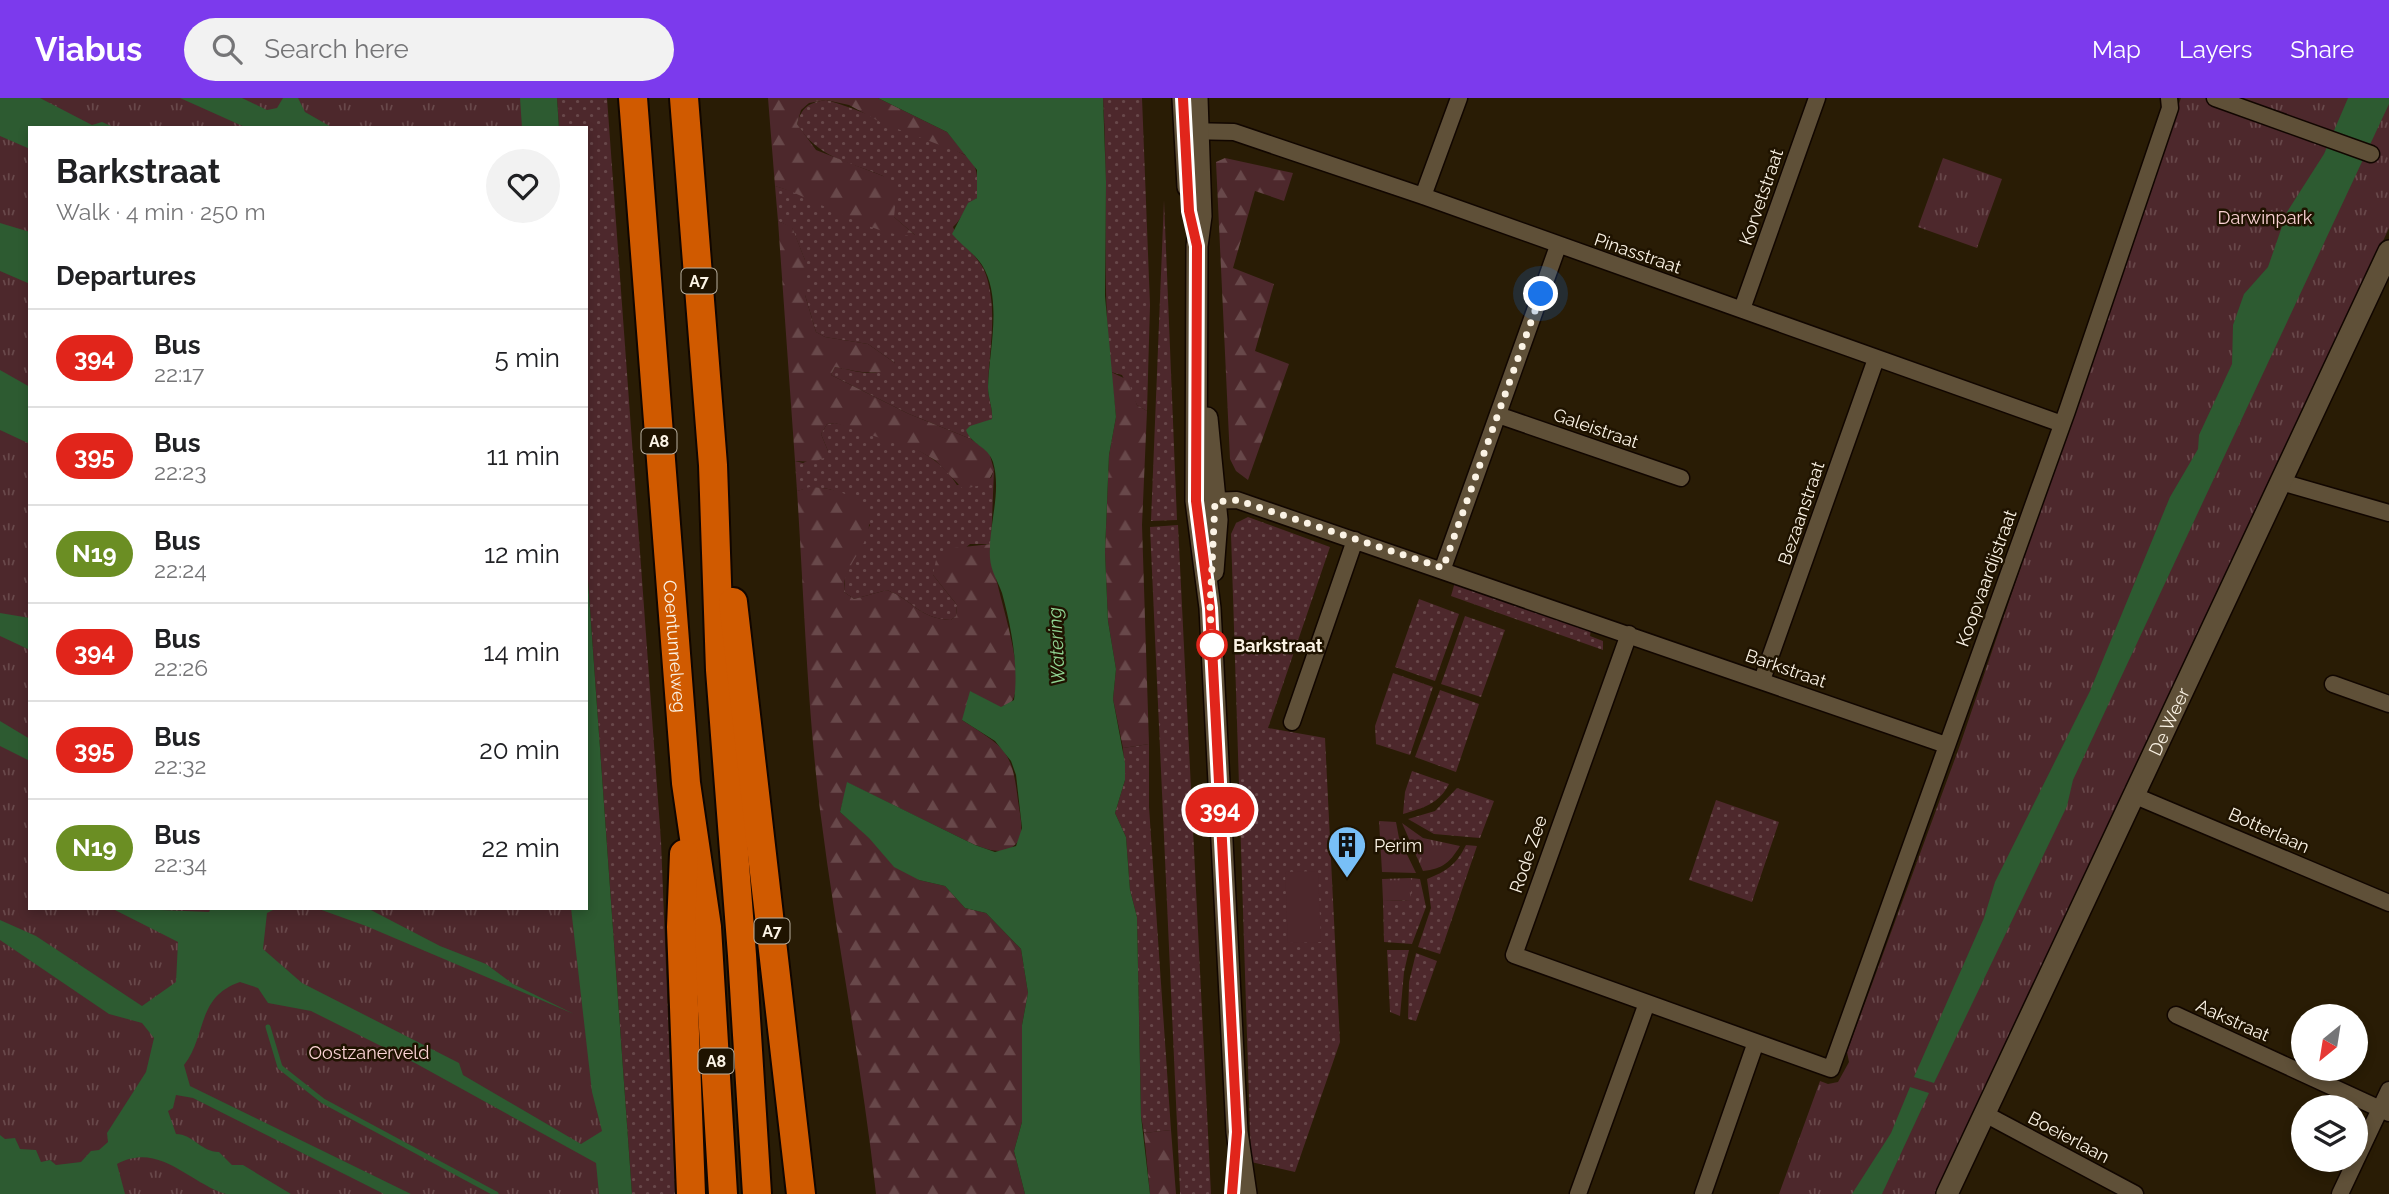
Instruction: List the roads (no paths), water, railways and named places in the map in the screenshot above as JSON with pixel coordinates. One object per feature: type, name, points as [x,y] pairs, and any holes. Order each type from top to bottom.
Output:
[{"type":"highway","name":"Coentunnelweg","points":[[633,98],[686,783],[707,927],[723,1194]]},
{"type":"highway","name":"A7","points":[[684,98],[713,464],[743,668],[801,1194]]},
{"type":"highway","name":"A8","points":[[713,464],[720,670],[743,954],[757,1194]]},
{"type":"highway","name":"A8","points":[[686,783],[681,927],[691,1194]]},
{"type":"main road","points":[[1183,98],[1192,130]]},
{"type":"main road","points":[[1197,98],[1192,130],[1189,211],[1197,246],[1199,370],[1237,1132],[1246,1194]]},
{"type":"main road","name":"De Weer","points":[[1947,1194],[2389,251]]},
{"type":"main road","points":[[1232,1194],[1237,1132]]},
{"type":"street","points":[[1423,196],[1459,98]]},
{"type":"street","name":"Korvetstraat","points":[[1742,309],[1817,98]]},
{"type":"street","name":"Koopvaardijstraat","points":[[1831,1069],[2062,424],[2170,108],[2169,98]]},
{"type":"street","points":[[2215,98],[2371,154]]},
{"type":"street","name":"Pinasstraat","points":[[1192,130],[1234,132],[1423,196],[2062,424]]},
{"type":"street","points":[[1443,568],[1558,246]]},
{"type":"street","name":"Bezaanstraat","points":[[1762,680],[1876,359]]},
{"type":"street","name":"Galeistraat","points":[[1498,415],[1681,478]]},
{"type":"street","points":[[2281,482],[2389,513]]},
{"type":"street","name":"Barkstraat","points":[[1206,501],[1237,500],[1443,568],[1946,745]]},
{"type":"street","points":[[1292,722],[1355,540]]},
{"type":"street","name":"Rode Zee","points":[[1629,634],[1514,955],[1831,1069]]},
{"type":"street","points":[[2333,684],[2389,704]]},
{"type":"street","name":"Botterlaan","points":[[2133,795],[2389,903]]},
{"type":"street","points":[[1578,1194],[1647,1003]]},
{"type":"street","name":"Aakstraat","points":[[2176,1015],[2385,1111]]},
{"type":"street","points":[[1703,1194],[1756,1042]]},
{"type":"street","points":[[2340,1194],[2385,1111],[2389,1090]]},
{"type":"street","name":"Boeierlaan","points":[[1985,1114],[2135,1194]]},
{"type":"water","points":[[0,98],[40,98],[92,125],[102,122],[111,126],[28,126],[28,148],[0,136]]},
{"type":"water","points":[[180,98],[242,98],[267,110],[277,108],[283,98],[298,98],[305,112],[330,126],[243,126]]},
{"type":"water","points":[[520,98],[557,98],[559,126],[522,126]]},
{"type":"water","name":"Watering","points":[[878,98],[1103,98],[1106,182],[1105,296],[1116,417],[1109,455],[1105,552],[1108,621],[1116,669],[1113,699],[1125,763],[1125,780],[1115,813],[1126,837],[1130,890],[1137,917],[1141,1116],[1150,1194],[1025,1194],[1014,1151],[1022,1122],[1022,1025],[1028,993],[1021,949],[986,913],[965,908],[945,886],[919,880],[894,867],[869,838],[840,812],[847,782],[975,845],[995,852],[1016,846],[1022,828],[1016,775],[1011,761],[995,741],[962,720],[970,691],[1001,707],[1014,700],[1015,687],[1011,632],[990,558],[996,486],[993,462],[966,430],[970,426],[992,419],[988,387],[993,325],[992,293],[982,265],[952,234],[968,203],[977,198],[977,170],[947,132]]},
{"type":"water","points":[[2348,98],[2389,98],[2389,104],[2073,780],[2067,806],[1934,1083],[1914,1077],[1984,918],[1995,882],[2090,691],[2170,497],[2198,449],[2199,435],[2232,364],[2233,325],[2244,294],[2268,267],[2287,212],[2324,154]]},
{"type":"water","points":[[0,223],[28,231],[28,283],[0,271]]},
{"type":"water","points":[[0,370],[28,386],[28,443],[0,430]]},
{"type":"water","points":[[588,581],[632,1194],[599,1194],[596,1163],[415,1063],[311,1011],[268,1003],[258,988],[240,982],[216,997],[209,1007],[184,1065],[190,1086],[411,1194],[384,1194],[193,1098],[176,1095],[173,1108],[168,1111],[176,1134],[219,1152],[232,1165],[243,1165],[291,1194],[226,1194],[212,1189],[173,1166],[147,1157],[132,1158],[117,1164],[125,1194],[0,1194],[0,1135],[5,1139],[15,1138],[20,1149],[36,1150],[41,1162],[50,1160],[56,1165],[81,1162],[91,1151],[99,1150],[108,1142],[107,1133],[146,1072],[154,1038],[142,1023],[109,1014],[0,940],[0,920],[36,936],[142,1006],[176,982],[178,942],[115,910],[273,910],[267,913],[263,949],[302,983],[459,1063],[463,1075],[581,1144],[602,1131],[592,1092],[571,910],[588,910]]},
{"type":"water","points":[[0,613],[28,618],[28,649],[0,636]]},
{"type":"water","points":[[0,721],[28,738],[28,760],[0,746]]},
{"type":"water","points":[[322,910],[371,910],[440,946],[486,964],[513,984],[574,1014],[366,926]]},
{"type":"water","points":[[1910,1087],[1929,1093],[1882,1194],[1852,1194],[1891,1133]]},
{"type":"waterway","points":[[268,1027],[280,1067],[323,1101],[496,1194]]},
{"type":"place","name":"Barkstraat","points":[[1212,645]]},
{"type":"place","name":"Perim","points":[[1347,879]]},
{"type":"park label","name":"Darwinpark","points":[[2265,217]]},
{"type":"park label","name":"Oostzanerveld","points":[[369,1052]]}]
